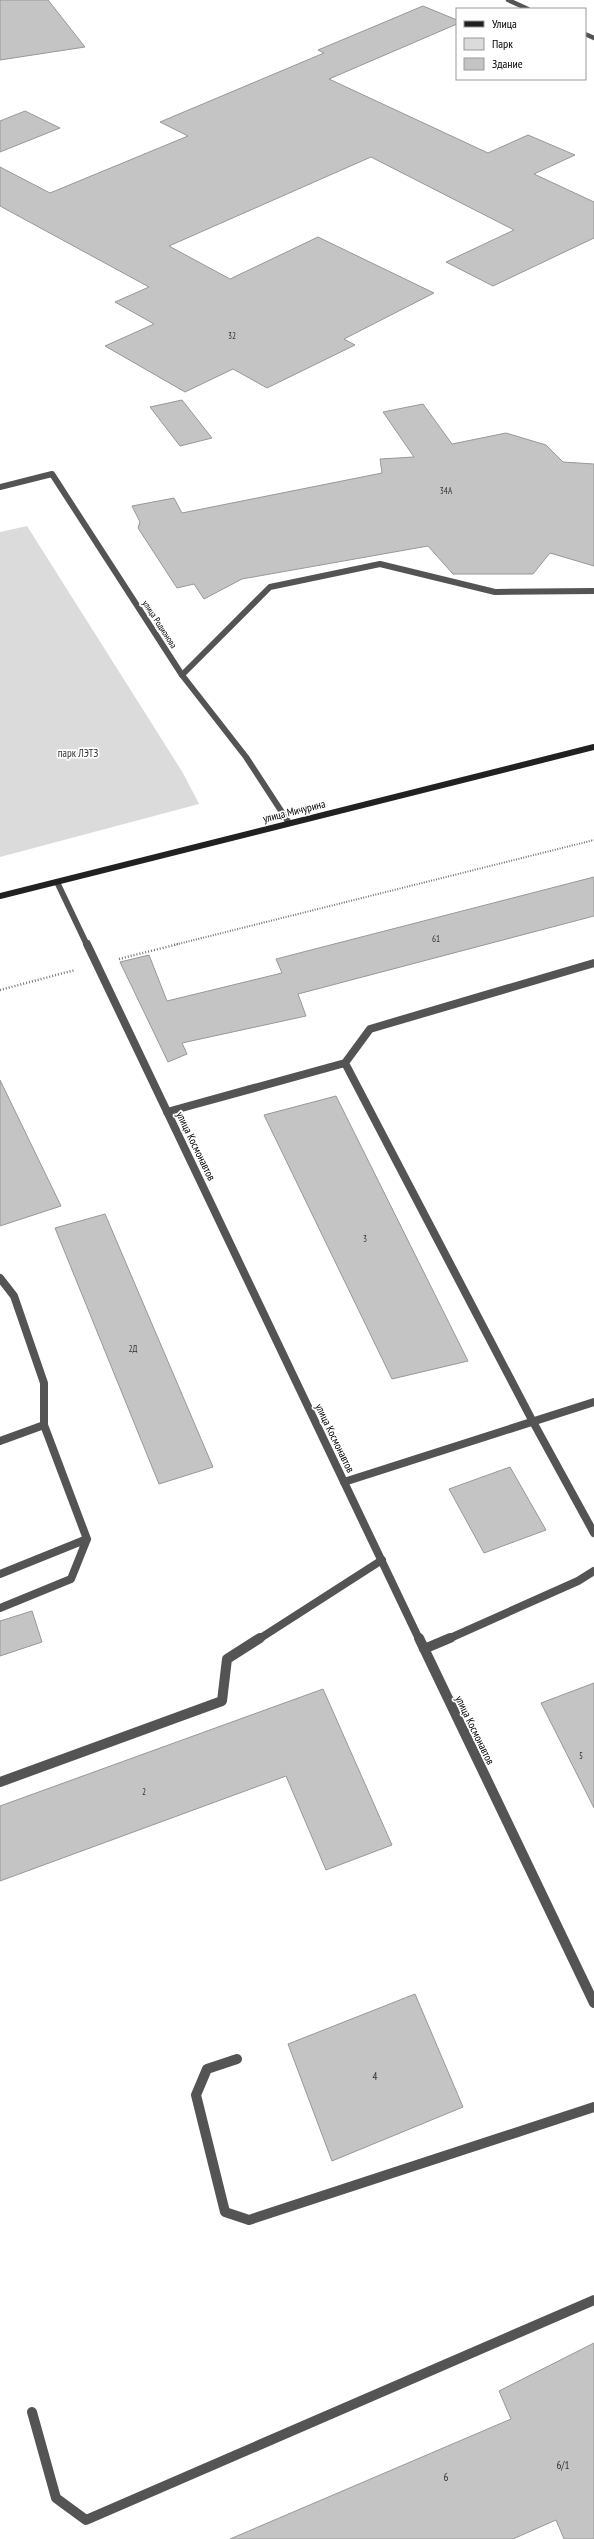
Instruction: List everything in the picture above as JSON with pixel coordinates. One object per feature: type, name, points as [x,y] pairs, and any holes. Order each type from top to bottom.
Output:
[{"type":"main road","name":"улица Мичурина","points":[[0,896],[594,747]]},
{"type":"street","points":[[508,0],[526,8]]},
{"type":"street","name":"улица Родионова","points":[[0,486],[52,474],[182,675],[246,756],[290,823]]},
{"type":"street","points":[[182,675],[270,587],[380,564],[495,592],[594,591]]},
{"type":"street","name":"улица Космонавтов","points":[[57,882],[594,2003]]},
{"type":"street","points":[[167,1112],[345,1063],[370,1029],[594,963]]},
{"type":"street","points":[[345,1063],[532,1420],[594,1533]]},
{"type":"street","points":[[0,1278],[14,1296],[44,1383],[44,1425],[87,1539],[71,1579],[34,1596],[0,1608]]},
{"type":"street","points":[[344,1482],[532,1420],[594,1402]]},
{"type":"street","points":[[0,1441],[44,1425]]},
{"type":"street","points":[[0,1574],[87,1539]]},
{"type":"street","points":[[0,1782],[222,1701],[227,1659],[382,1560]]},
{"type":"street","points":[[424,1649],[578,1581],[594,1571]]},
{"type":"street","points":[[236,2059],[207,2069],[196,2095],[225,2212],[250,2220],[594,2107]]},
{"type":"street","points":[[32,2412],[56,2498],[86,2520],[594,2300]]},
{"type":"path","points":[[0,990],[594,840]]},
{"type":"green space","name":"парк ЛЭТЗ","points":[[27,526],[183,773],[199,804],[0,857],[0,532]]},
{"type":"building","points":[[0,0],[48,0],[85,47],[0,60]]},
{"type":"building","points":[[423,6],[456,20],[456,24],[329,79],[488,153],[528,135],[575,155],[534,174],[594,202],[594,238],[493,286],[446,262],[514,230],[371,157],[169,246],[230,279],[318,237],[434,293],[344,339],[355,345],[267,388],[233,369],[185,392],[105,346],[154,324],[115,302],[149,287],[0,206],[0,167],[50,193],[188,136],[160,122],[324,53],[318,50]]},
{"type":"building","points":[[25,111],[60,128],[0,152],[0,121]]},
{"type":"building","points":[[182,400],[212,438],[180,446],[150,407]]},
{"type":"building","points":[[423,404],[452,444],[506,433],[546,445],[563,462],[594,464],[594,566],[550,553],[533,574],[453,574],[428,546],[242,579],[204,599],[194,584],[177,588],[138,528],[140,522],[132,506],[174,498],[182,513],[382,473],[380,459],[414,457],[383,412]]},
{"type":"building","points":[[594,877],[594,916],[298,994],[306,1016],[182,1043],[187,1054],[168,1062],[120,962],[149,955],[167,1001],[282,973],[276,959]]},
{"type":"building","points":[[0,1080],[61,1206],[0,1226]]},
{"type":"building","points":[[336,1096],[468,1361],[392,1379],[264,1115]]},
{"type":"building","points":[[105,1214],[213,1467],[159,1484],[55,1228]]},
{"type":"building","points":[[510,1467],[546,1530],[484,1553],[449,1489]]},
{"type":"building","points":[[32,1611],[42,1642],[0,1656],[0,1621]]},
{"type":"building","points":[[594,1683],[594,1808],[541,1703]]},
{"type":"building","points":[[323,1689],[392,1845],[326,1870],[286,1776],[0,1881],[0,1806]]},
{"type":"building","points":[[415,1994],[463,2107],[332,2161],[288,2044]]},
{"type":"building","points":[[594,2343],[594,2539],[564,2539],[556,2520],[513,2539],[230,2539],[511,2419],[499,2391]]}]
